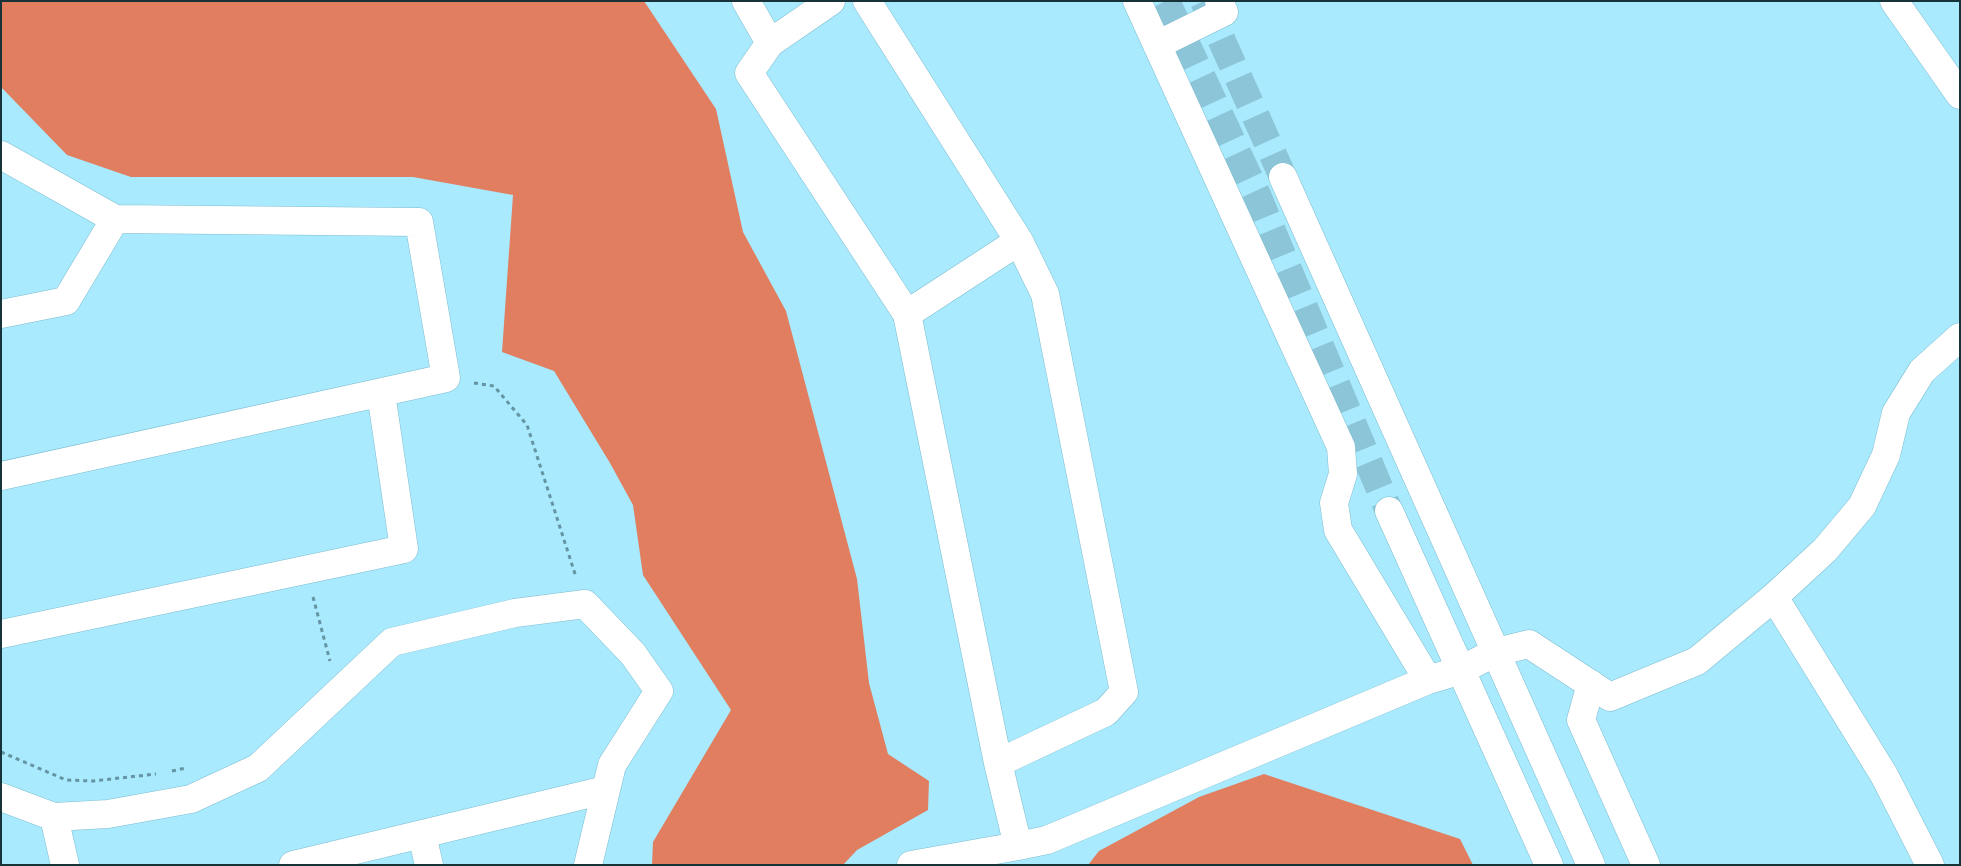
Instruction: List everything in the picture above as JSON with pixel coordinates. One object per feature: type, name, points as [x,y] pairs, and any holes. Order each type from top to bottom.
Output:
[{"type":"street","points":[[746,1],[770,42]]},
{"type":"street","points":[[831,1],[770,42],[749,73],[907,314],[998,763],[1018,846]]},
{"type":"street","points":[[867,1],[1020,241],[1046,294],[1124,692],[1106,712],[998,763]]},
{"type":"street","points":[[1137,1],[1341,448],[1343,474],[1334,503],[1338,530],[1428,680]]},
{"type":"street","points":[[1157,45],[1224,12],[1219,1]]},
{"type":"street","points":[[1894,1],[1960,95]]},
{"type":"street","points":[[1,155],[115,219],[419,222],[446,378],[1,476]]},
{"type":"street","points":[[1283,177],[1591,865]]},
{"type":"street","points":[[1,314],[66,301],[115,219]]},
{"type":"street","points":[[907,314],[1020,241]]},
{"type":"street","points":[[911,865],[1047,840],[1428,680],[1461,670],[1496,652],[1529,644],[1610,697],[1697,661],[1774,597],[1824,550],[1862,506],[1886,455],[1896,413],[1922,371],[1960,337]]},
{"type":"street","points":[[1,634],[404,549],[381,393]]},
{"type":"street","points":[[1389,511],[1549,865]]},
{"type":"street","points":[[1774,597],[1884,775],[1930,865]]},
{"type":"street","points":[[1,797],[54,817],[108,814],[191,799],[258,768],[392,642],[515,613],[585,604],[633,654],[659,691],[612,765],[588,865]]},
{"type":"street","points":[[1591,684],[1580,720],[1646,865]]},
{"type":"street","points":[[293,865],[605,790]]},
{"type":"street","points":[[54,817],[65,865]]},
{"type":"street","points":[[422,835],[429,865]]},
{"type":"path","points":[[446,378],[494,386],[527,425],[585,604]]},
{"type":"path","points":[[306,570],[330,660],[326,667]]},
{"type":"path","points":[[1,752],[66,780],[93,781],[157,774]]},
{"type":"path","points":[[166,772],[194,766]]},
{"type":"shaded area","points":[[1,1],[644,1],[716,109],[743,232],[786,311],[857,579],[869,683],[888,754],[929,781],[928,810],[857,850],[843,865],[652,865],[653,842],[731,710],[643,575],[633,505],[610,463],[554,371],[502,352],[513,195],[413,177],[131,177],[67,155],[1,87]]},
{"type":"shaded area","points":[[1264,774],[1460,839],[1473,865],[1088,865],[1099,851],[1199,797]]},
{"type":"tunnel","points":[[1166,1],[1257,195],[1389,511]]},
{"type":"tunnel","points":[[1204,1],[1283,177]]}]
